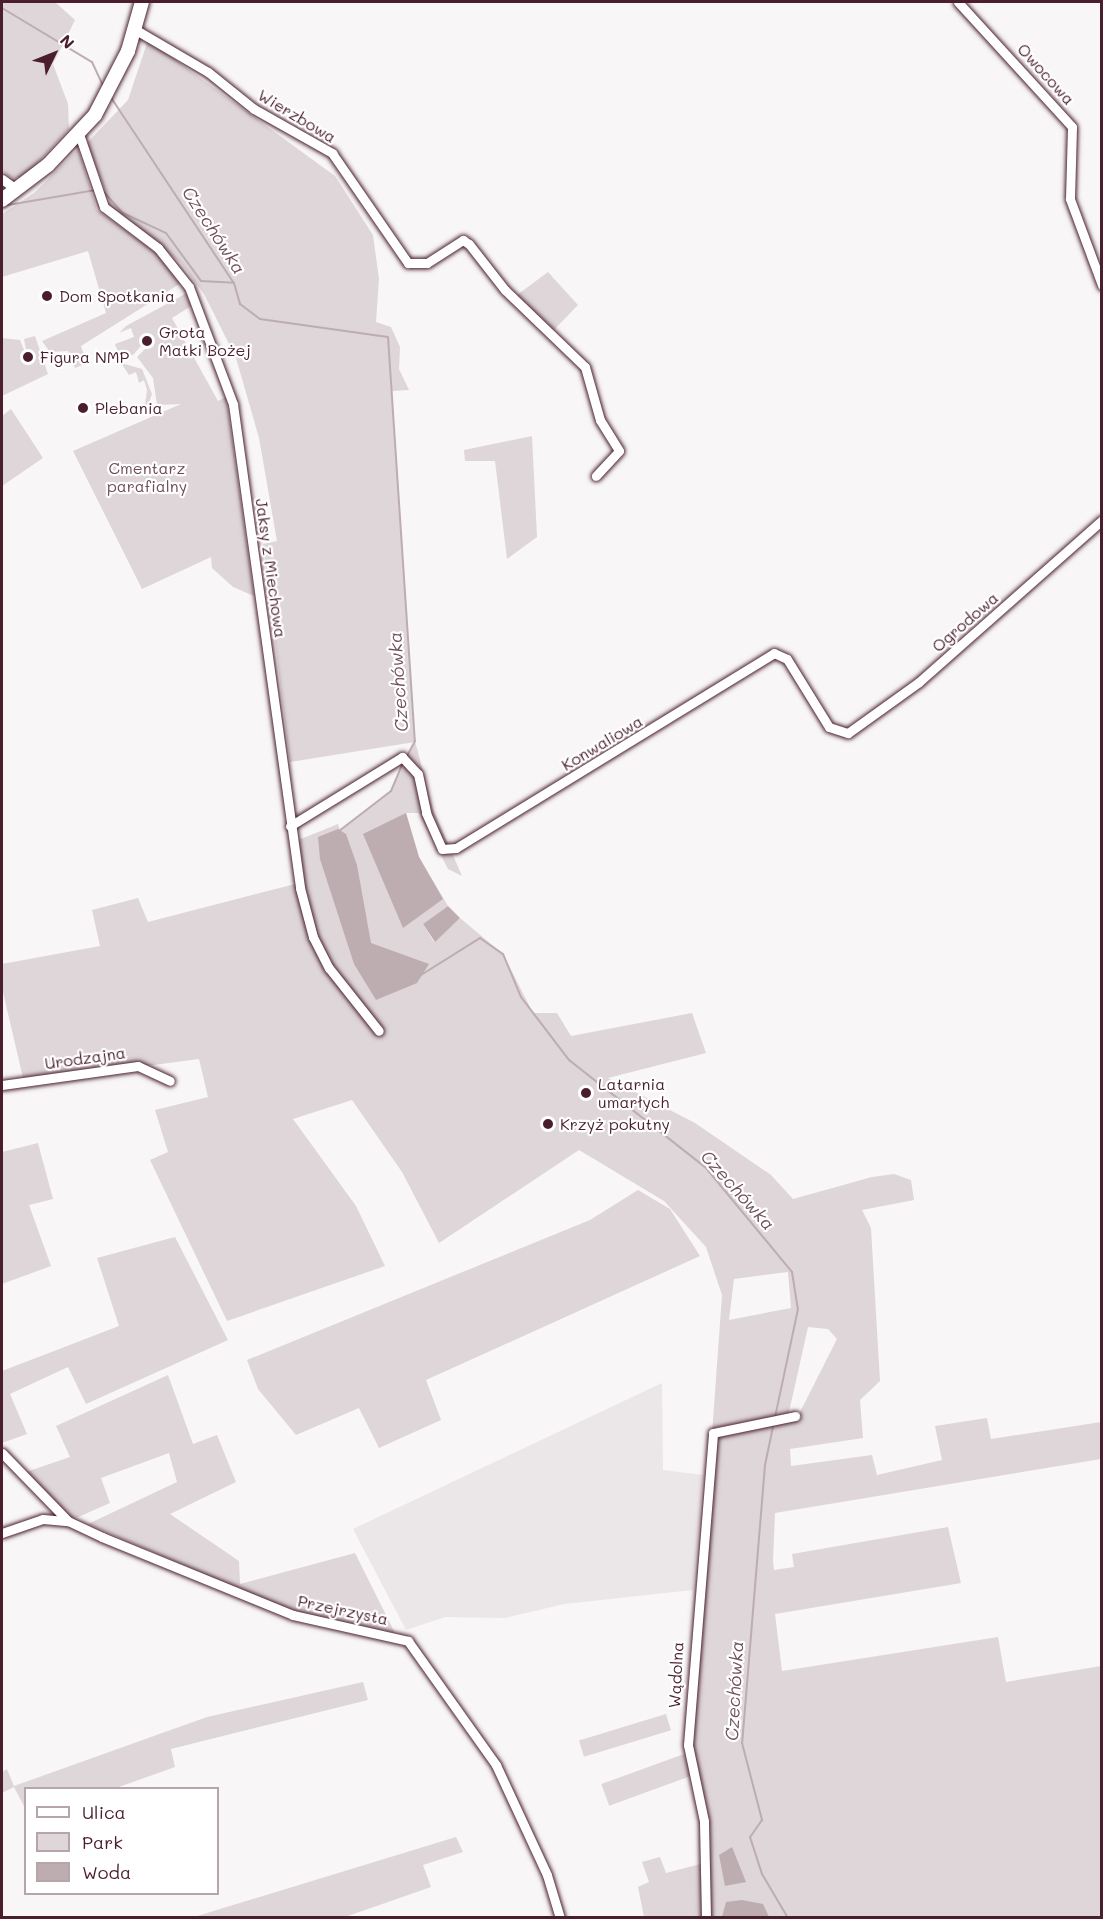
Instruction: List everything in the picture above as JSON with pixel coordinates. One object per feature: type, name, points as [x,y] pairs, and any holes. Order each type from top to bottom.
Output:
[{"type":"street","points":[[2,200],[79,134],[104,101],[136,30],[142,2]]},
{"type":"street","name":"Owocowa","points":[[958,2],[1072,127],[1070,199],[1101,285]]},
{"type":"street","name":"Wierzbowa","points":[[136,30],[208,72],[254,109],[332,153],[396,253],[408,262],[427,263],[463,240],[548,336],[577,357],[600,420],[619,451],[596,476]]},
{"type":"street","name":"Jaksy z Miechowa","points":[[79,134],[98,190],[110,215],[158,248],[183,279],[232,404],[290,826],[313,937],[339,983],[380,1031]]},
{"type":"street","points":[[2,179],[16,189]]},
{"type":"street","name":"Ogrodowa","points":[[774,653],[787,659],[829,727],[841,734],[855,730],[920,682],[1101,520]]},
{"type":"street","name":"Konwaliowa","points":[[290,826],[396,758],[413,764],[442,849],[456,848],[774,653]]},
{"type":"street","name":"Urodzajna","points":[[2,1085],[138,1066],[170,1081]]},
{"type":"street","name":"Wądolna","points":[[706,1917],[704,1821],[688,1745],[712,1433],[795,1416]]},
{"type":"street","name":"Przejrzysta","points":[[2,1453],[68,1521],[204,1583],[293,1615],[408,1641],[496,1765],[547,1875],[560,1917]]},
{"type":"street","points":[[2,1533],[43,1519],[68,1521]]},
{"type":"shaded area","points":[[662,1383],[663,1470],[703,1475],[693,1590],[564,1604],[505,1618],[445,1617],[406,1630],[353,1529]]},
{"type":"green space","points":[[2,2],[55,2],[75,20],[53,64],[68,104],[69,129],[25,176],[13,178],[2,172]]},
{"type":"green space","points":[[148,40],[335,176],[373,235],[379,279],[376,322],[391,327],[400,347],[399,369],[409,390],[392,391],[415,741],[433,809],[462,876],[448,869],[419,813],[406,813],[419,857],[448,906],[423,924],[434,942],[460,918],[503,954],[533,1013],[557,1013],[571,1036],[692,1013],[706,1053],[608,1078],[695,1123],[771,1175],[793,1199],[872,1177],[894,1174],[911,1180],[914,1200],[862,1210],[871,1228],[880,1381],[860,1400],[863,1438],[790,1449],[791,1466],[872,1455],[877,1475],[942,1460],[935,1426],[987,1418],[991,1439],[1101,1422],[1101,1459],[775,1513],[773,1561],[774,1570],[794,1567],[792,1554],[948,1527],[961,1583],[775,1614],[782,1671],[998,1637],[1006,1682],[1101,1666],[1101,1917],[711,1917],[709,1836],[690,1741],[722,1295],[706,1247],[664,1201],[579,1150],[439,1243],[402,1172],[352,1100],[293,1119],[356,1206],[385,1266],[227,1321],[150,1160],[168,1152],[155,1110],[208,1097],[199,1059],[24,1082],[2,988],[2,964],[100,946],[92,910],[138,898],[148,922],[299,883],[291,843],[338,824],[340,830],[391,791],[415,742],[290,762],[263,544],[277,541],[259,438],[236,358],[204,294],[181,263],[112,207],[87,143],[128,100]],"holes":[[[788,1272],[791,1308],[729,1320],[734,1279]],[[808,1327],[828,1329],[837,1339],[797,1418],[787,1421]]]},
{"type":"green space","points":[[78,149],[97,210],[155,252],[181,283],[81,346],[87,363],[75,368],[68,351],[50,352],[42,341],[106,313],[88,251],[2,277],[2,214],[34,193]]},
{"type":"green space","points":[[548,272],[578,305],[548,336],[513,298]]},
{"type":"green space","name":"Cmentarz parafialny","points":[[187,293],[193,305],[172,318],[218,401],[226,397],[254,596],[233,587],[212,568],[211,557],[142,589],[73,451],[181,404],[157,405],[153,378],[137,357],[150,344],[148,338],[133,355],[119,355],[115,344],[134,337],[131,328],[119,333],[126,326]]},
{"type":"green space","points":[[35,336],[48,374],[2,396],[2,338],[20,340],[28,360],[24,339]]},
{"type":"green space","points":[[121,363],[142,369],[152,394],[147,409],[128,405],[145,405],[147,390],[144,380],[139,383],[136,372],[129,375]]},
{"type":"green space","points":[[11,409],[43,458],[2,486],[2,416]]},
{"type":"green space","points":[[532,436],[537,537],[507,559],[495,461],[465,461],[464,450]]},
{"type":"green space","points":[[38,1143],[53,1199],[29,1205],[51,1266],[2,1284],[2,1152]]},
{"type":"green space","points":[[638,1190],[670,1209],[700,1256],[426,1380],[441,1420],[379,1448],[359,1408],[296,1435],[258,1389],[247,1360],[590,1220]]},
{"type":"green space","points":[[175,1237],[228,1340],[86,1404],[68,1367],[10,1394],[27,1434],[2,1443],[2,1371],[119,1326],[97,1258]]},
{"type":"green space","points":[[168,1375],[193,1444],[217,1435],[236,1482],[170,1514],[239,1561],[240,1584],[355,1553],[395,1633],[292,1611],[88,1524],[177,1482],[169,1453],[101,1478],[110,1503],[76,1518],[68,1517],[26,1472],[70,1457],[56,1426]]},
{"type":"green space","points":[[363,1682],[368,1700],[171,1749],[175,1767],[119,1787],[24,1787],[24,1806],[14,1787],[2,1793],[2,1772],[7,1769],[14,1786],[207,1717]]},
{"type":"green space","points":[[666,1714],[671,1730],[584,1757],[579,1741]]},
{"type":"green space","points":[[684,1754],[692,1776],[609,1806],[601,1784]]},
{"type":"green space","points":[[456,1837],[463,1852],[423,1865],[431,1887],[345,1917],[194,1917]]},
{"type":"green space","points":[[660,1857],[666,1873],[708,1862],[706,1917],[644,1917],[638,1887],[649,1882],[642,1862]]},
{"type":"water","points":[[406,813],[419,857],[443,899],[403,928],[363,834]]},
{"type":"water","points":[[338,829],[346,834],[357,865],[371,943],[429,964],[417,983],[376,1000],[354,964],[320,859],[318,837]]},
{"type":"water","points":[[448,906],[460,918],[435,942],[423,924]]},
{"type":"water","points":[[732,1847],[746,1882],[725,1886],[719,1855]]},
{"type":"water","points":[[742,1900],[763,1904],[769,1917],[722,1917],[726,1902]]},
{"type":"waterway","name":"Czechówka","points":[[2,8],[92,62],[103,86]]},
{"type":"waterway","name":"Czechówka","points":[[110,96],[234,283],[240,304],[260,319],[388,337],[415,741],[406,758]]},
{"type":"waterway","points":[[8,205],[96,190]]},
{"type":"waterway","points":[[102,190],[123,213],[166,233],[201,281],[234,283]]},
{"type":"waterway","name":"Czechówka","points":[[339,831],[391,791],[403,763]]},
{"type":"waterway","name":"Czechówka","points":[[421,975],[480,938],[503,954],[521,997],[569,1060],[706,1168],[792,1272],[798,1309],[775,1417]]},
{"type":"waterway","name":"Czechówka","points":[[774,1422],[765,1465],[742,1743],[762,1820],[750,1837],[762,1874],[788,1918]]},
{"type":"place","name":"Dom Spotkania","points":[[47,296]]},
{"type":"place","name":"Grota Matki Bożej","points":[[147,341]]},
{"type":"place","name":"Figura NMP","points":[[28,357]]},
{"type":"place","name":"Plebania","points":[[83,408]]},
{"type":"place","name":"Latarnia umarłych","points":[[586,1093]]},
{"type":"place","name":"Krzyż pokutny","points":[[548,1124]]}]
